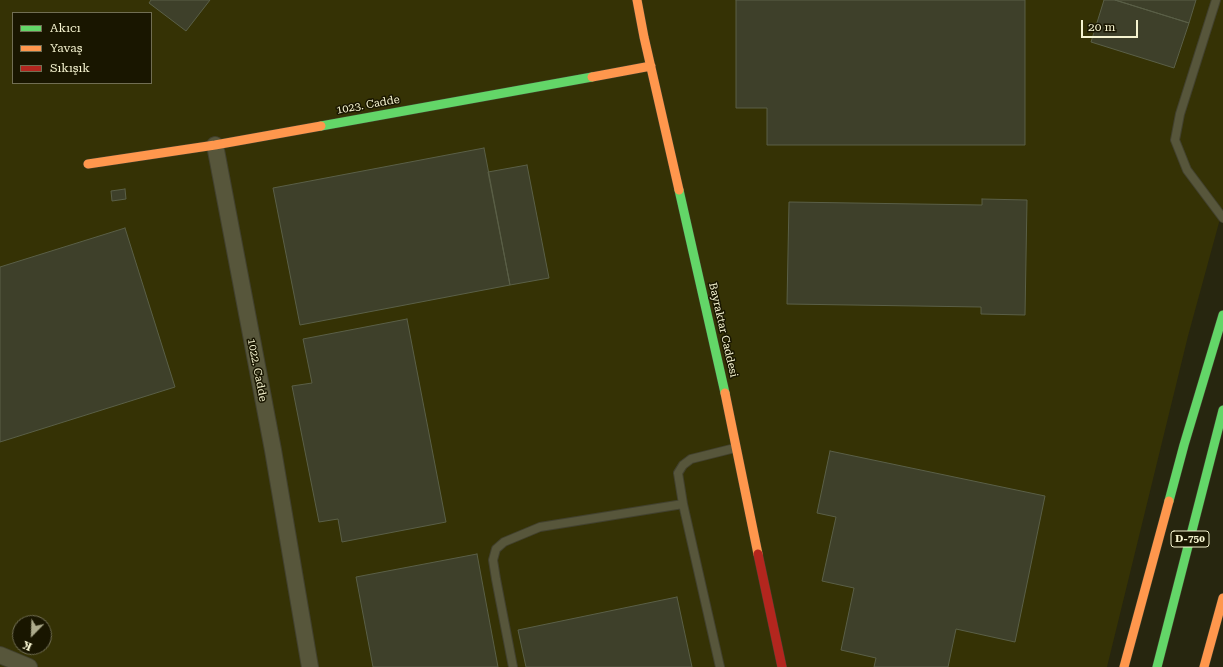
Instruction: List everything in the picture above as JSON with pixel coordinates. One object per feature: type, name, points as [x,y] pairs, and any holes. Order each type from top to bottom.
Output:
[{"type":"main road","name":"Bayraktar Caddesi","points":[[637,0],[720,369],[782,667]]},
{"type":"main road","name":"1023. Cadde","points":[[88,164],[215,145],[651,66]]},
{"type":"main road","points":[[1124,667],[1184,445],[1223,315]]},
{"type":"main road","name":"D-750","points":[[1157,667],[1223,410]]},
{"type":"main road","points":[[1204,667],[1223,598]]},
{"type":"street","name":"1022. Cadde","points":[[215,145],[272,450],[310,667]]},
{"type":"street","points":[[0,655],[29,667]]},
{"type":"lane","points":[[1216,0],[1180,114],[1175,140],[1187,170],[1223,218]]},
{"type":"lane","points":[[720,667],[683,504],[678,473],[691,459],[736,448]]},
{"type":"lane","points":[[514,667],[493,560],[496,549],[504,542],[540,527],[683,504]]},
{"type":"shaded area","points":[[0,0],[1223,0],[1223,208],[1188,336],[1107,667],[0,667]]},
{"type":"building","points":[[151,0],[210,0],[186,31],[149,3]]},
{"type":"building","points":[[736,0],[1025,0],[1025,145],[767,145],[767,108],[736,108]]},
{"type":"building","points":[[1104,0],[1115,0],[1189,23],[1174,68],[1091,42]]},
{"type":"building","points":[[1115,0],[1196,0],[1189,23]]},
{"type":"building","points":[[484,148],[510,285],[300,325],[273,188]]},
{"type":"building","points":[[527,165],[549,278],[510,285],[488,172]]},
{"type":"building","points":[[125,189],[126,199],[112,201],[111,191]]},
{"type":"building","points":[[982,199],[1027,200],[1025,315],[981,314],[981,307],[787,304],[789,202],[982,205]]},
{"type":"building","points":[[125,228],[175,387],[0,442],[0,267]]},
{"type":"building","points":[[407,319],[446,522],[342,542],[338,519],[319,522],[292,386],[312,383],[303,339]]},
{"type":"building","points":[[830,451],[1045,496],[1015,642],[956,629],[948,667],[874,667],[876,658],[841,650],[854,588],[822,581],[836,517],[817,513]]},
{"type":"building","points":[[477,554],[498,667],[373,667],[356,577]]},
{"type":"building","points":[[677,597],[692,667],[526,667],[518,630]]},
{"type":"traffic: fast","points":[[321,126],[592,77]]},
{"type":"traffic: fast","points":[[679,190],[725,393]]},
{"type":"traffic: fast","points":[[1169,501],[1184,445],[1223,315]]},
{"type":"traffic: fast","points":[[1157,667],[1223,410]]},
{"type":"traffic: slow","points":[[637,0],[679,190]]},
{"type":"traffic: slow","points":[[592,77],[651,66]]},
{"type":"traffic: slow","points":[[88,164],[215,145],[321,126]]},
{"type":"traffic: slow","points":[[725,393],[758,554]]},
{"type":"traffic: slow","points":[[1124,667],[1169,501]]},
{"type":"traffic: slow","points":[[1204,667],[1223,598]]},
{"type":"traffic: jam","points":[[758,554],[782,667]]}]
